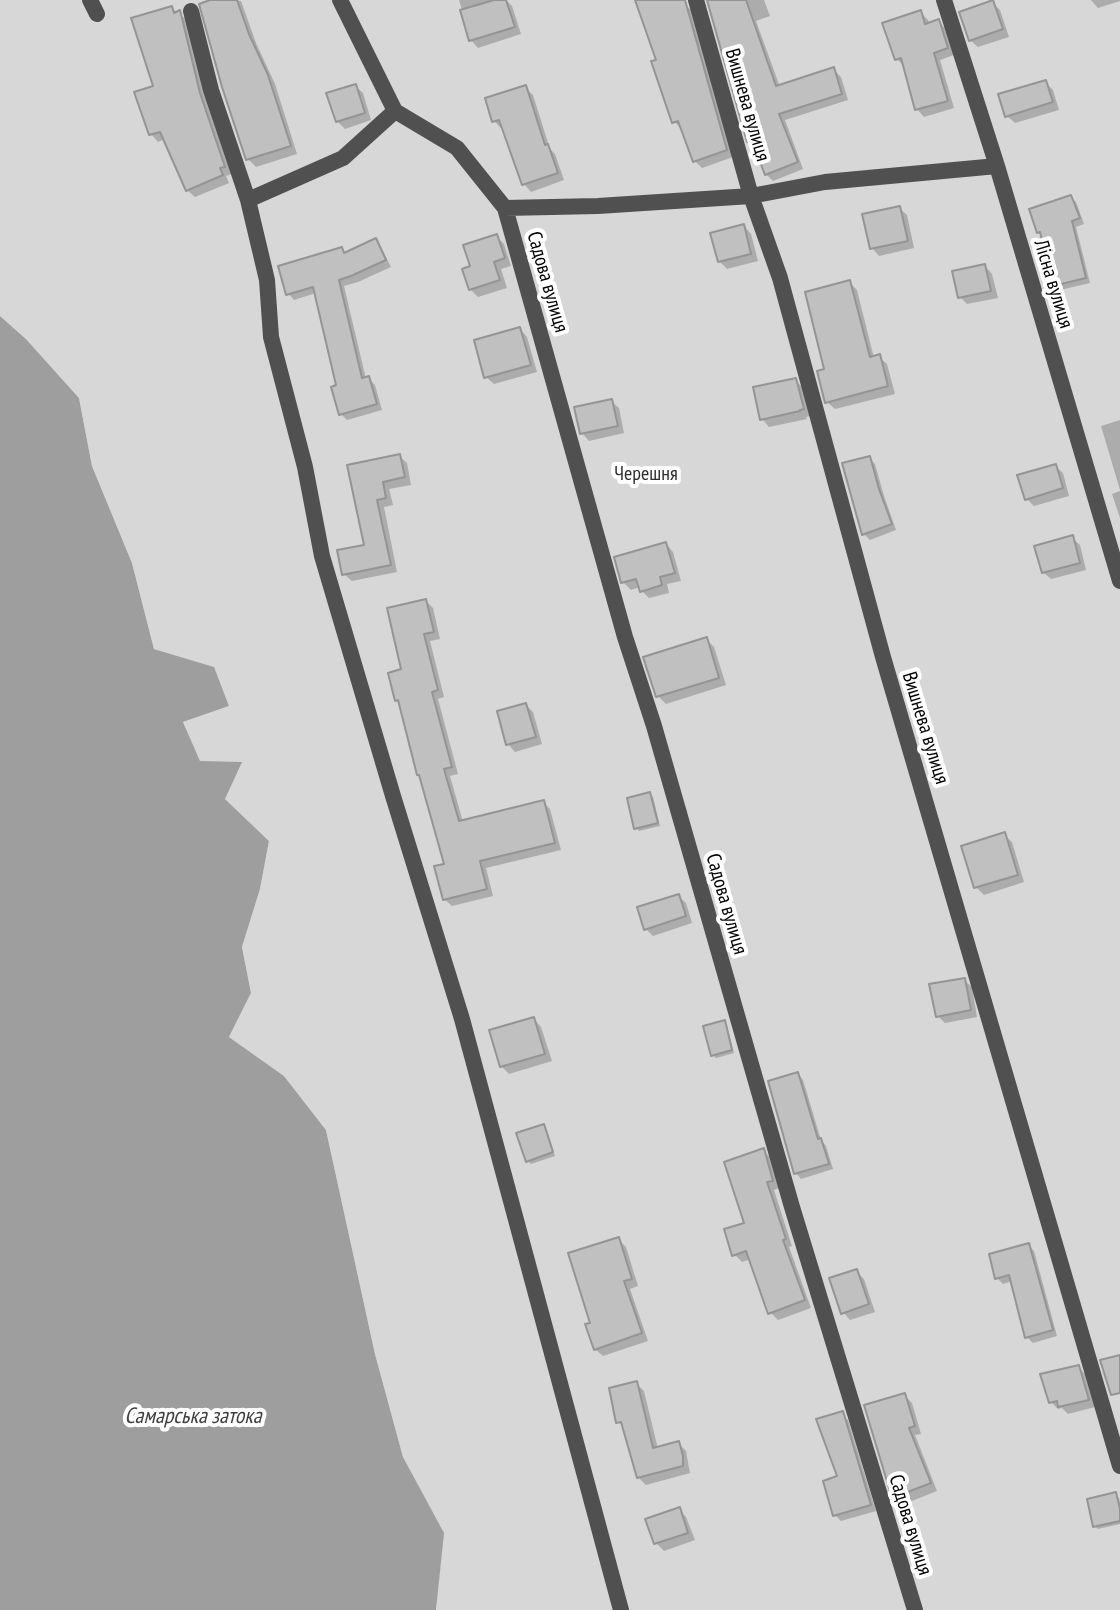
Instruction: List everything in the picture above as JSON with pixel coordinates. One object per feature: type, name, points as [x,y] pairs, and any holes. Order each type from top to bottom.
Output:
[{"type":"lane","points":[[340,0],[395,111],[457,148],[505,208],[598,206],[751,196],[825,182],[997,166]]},
{"type":"lane","name":"Вишнева вулиця","points":[[696,0],[751,196],[780,278],[883,657],[1120,1466]]},
{"type":"lane","name":"Лісна вулиця","points":[[944,0],[997,166],[1120,581]]},
{"type":"lane","points":[[191,11],[211,90],[248,200],[267,280],[271,337],[305,467],[322,556],[462,1019],[621,1610]]},
{"type":"lane","points":[[248,200],[343,158],[395,111]]},
{"type":"lane","name":"Садова вулиця","points":[[505,208],[625,637],[654,726],[792,1207],[915,1610]]},
{"type":"green space","name":"Черешня","points":[[0,0],[1120,0],[1120,1610],[436,1610],[443,1533],[403,1457],[375,1354],[326,1130],[284,1076],[229,1037],[251,993],[242,947],[260,889],[269,841],[225,799],[200,762],[183,722],[229,706],[213,667],[154,649],[132,563],[92,466],[79,398],[26,339],[0,316]]},
{"type":"water","name":"Самарська затока","points":[[0,316],[26,339],[79,398],[92,466],[132,563],[154,649],[214,667],[229,706],[183,722],[200,761],[242,762],[225,799],[269,841],[260,889],[242,947],[251,993],[229,1037],[284,1076],[326,1130],[375,1354],[403,1457],[444,1533],[436,1610],[0,1610]]},
{"type":"building","points":[[210,0],[237,0],[268,75],[291,146],[246,160],[199,4]]},
{"type":"building","points":[[494,0],[506,0],[515,27],[469,41],[460,10]]},
{"type":"building","points":[[635,0],[685,0],[727,150],[693,162],[678,121],[672,123],[651,61],[656,60]]},
{"type":"building","points":[[707,0],[746,0],[776,86],[834,67],[842,94],[779,114],[798,162],[765,175],[752,141],[747,142]]},
{"type":"building","points":[[993,0],[1003,29],[969,41],[959,12]]},
{"type":"building","points":[[172,6],[174,13],[180,10],[200,93],[225,167],[220,168],[223,175],[186,191],[160,132],[149,135],[134,92],[153,86],[131,18]]},
{"type":"building","points":[[921,10],[925,24],[939,19],[948,48],[934,53],[948,101],[915,110],[901,58],[895,60],[882,23]]},
{"type":"building","points":[[1046,80],[1053,102],[1005,117],[998,94]]},
{"type":"building","points":[[356,84],[365,113],[336,122],[326,93]]},
{"type":"building","points":[[526,85],[545,145],[548,144],[558,173],[522,185],[499,120],[492,122],[485,98]]},
{"type":"building","points":[[1071,195],[1080,218],[1072,221],[1086,278],[1053,286],[1040,232],[1037,233],[1029,209]]},
{"type":"building","points":[[900,206],[908,241],[870,249],[862,214]]},
{"type":"building","points":[[744,224],[751,254],[718,262],[710,233]]},
{"type":"building","points":[[497,234],[505,258],[494,262],[500,280],[469,290],[462,269],[470,266],[463,245]]},
{"type":"building","points":[[376,238],[386,260],[339,280],[362,378],[369,376],[377,404],[339,415],[331,387],[336,385],[313,287],[286,295],[278,266],[342,247],[344,253]]},
{"type":"building","points":[[985,264],[991,291],[958,298],[952,271]]},
{"type":"building","points":[[850,280],[870,357],[880,354],[888,386],[825,403],[817,371],[824,369],[805,292]]},
{"type":"building","points":[[520,327],[531,365],[484,378],[474,340]]},
{"type":"building","points":[[796,378],[804,409],[760,420],[753,387]]},
{"type":"building","points":[[612,399],[618,426],[580,434],[574,407]]},
{"type":"building","points":[[400,454],[405,477],[383,482],[386,498],[377,500],[391,565],[342,575],[337,550],[364,545],[347,465]]},
{"type":"building","points":[[870,456],[892,524],[862,535],[842,463]]},
{"type":"building","points":[[1056,464],[1063,488],[1025,500],[1017,475]]},
{"type":"building","points":[[1073,535],[1080,563],[1042,573],[1034,546]]},
{"type":"building","points":[[666,542],[675,573],[660,577],[662,585],[640,592],[636,579],[621,583],[614,557]]},
{"type":"building","points":[[426,599],[434,632],[424,634],[438,690],[432,692],[452,767],[444,769],[459,821],[544,800],[555,843],[480,861],[487,889],[443,900],[434,866],[444,864],[388,673],[401,669],[387,608]]},
{"type":"building","points":[[707,637],[719,678],[656,697],[643,657]]},
{"type":"building","points":[[526,703],[536,737],[506,745],[497,711]]},
{"type":"building","points":[[650,792],[658,823],[634,829],[627,798]]},
{"type":"building","points":[[1005,832],[1018,875],[974,888],[961,846]]},
{"type":"building","points":[[679,894],[686,916],[644,930],[637,907]]},
{"type":"building","points":[[965,978],[971,1010],[936,1017],[929,984]]},
{"type":"building","points":[[534,1017],[545,1054],[500,1067],[489,1030]]},
{"type":"building","points":[[725,1020],[732,1050],[711,1056],[703,1026]]},
{"type":"building","points":[[798,1072],[818,1139],[821,1138],[829,1164],[794,1174],[768,1081]]},
{"type":"building","points":[[544,1124],[553,1152],[526,1162],[516,1133]]},
{"type":"building","points":[[764,1148],[773,1181],[767,1182],[786,1239],[783,1240],[805,1300],[768,1314],[746,1251],[732,1256],[724,1229],[744,1223],[724,1162]]},
{"type":"building","points":[[619,1237],[632,1279],[624,1281],[642,1333],[594,1350],[585,1324],[590,1323],[568,1253]]},
{"type":"building","points":[[1029,1243],[1053,1330],[1025,1338],[1009,1275],[995,1279],[989,1254]]},
{"type":"building","points":[[857,1269],[869,1304],[841,1314],[829,1278]]},
{"type":"building","points":[[1120,1355],[1120,1393],[1111,1395],[1100,1360]]},
{"type":"building","points":[[1079,1365],[1089,1400],[1058,1407],[1057,1401],[1049,1403],[1040,1374]]},
{"type":"building","points":[[637,1381],[653,1448],[679,1441],[683,1466],[637,1478],[621,1422],[616,1423],[609,1388]]},
{"type":"building","points":[[905,1393],[915,1426],[909,1428],[931,1483],[892,1498],[864,1405]]},
{"type":"building","points":[[843,1411],[871,1505],[833,1516],[823,1481],[837,1476],[816,1419]]},
{"type":"building","points":[[1116,1492],[1120,1521],[1093,1527],[1087,1499]]},
{"type":"building","points":[[680,1507],[688,1533],[654,1544],[645,1519]]}]
